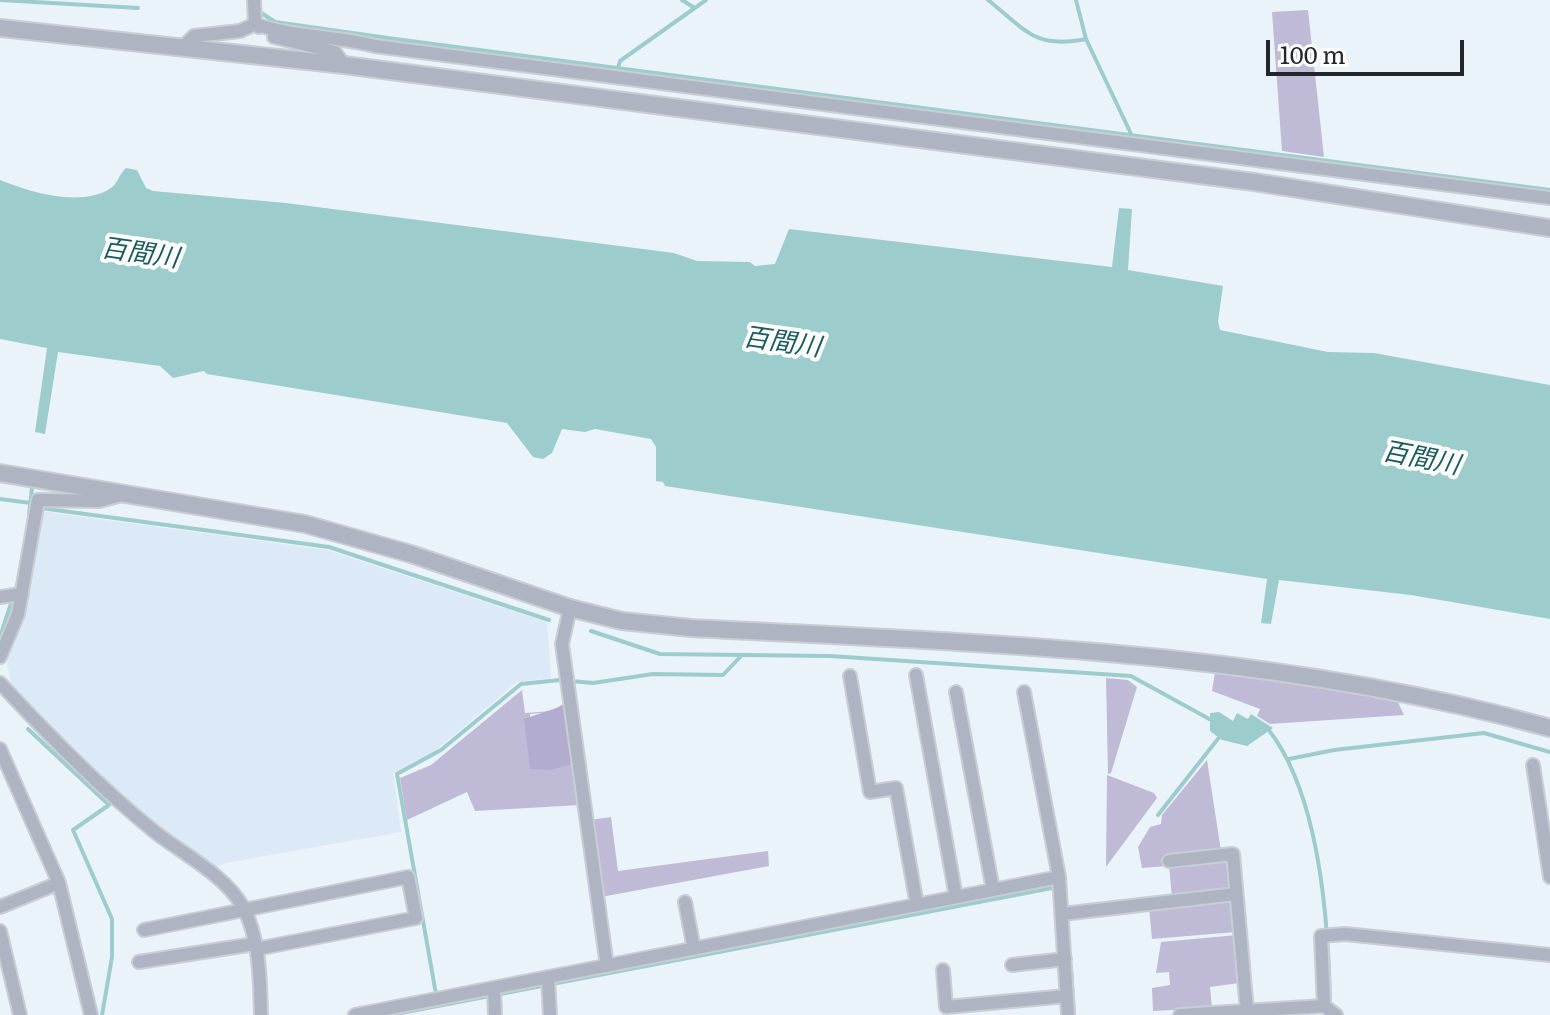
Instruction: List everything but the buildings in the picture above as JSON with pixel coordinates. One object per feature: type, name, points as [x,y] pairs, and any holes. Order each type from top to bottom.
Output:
[{"type":"street","points":[[184,46],[194,36],[240,31],[254,10]]},
{"type":"street","points":[[254,10],[269,35],[335,52],[344,65]]},
{"type":"street","points":[[254,10],[272,30],[346,38],[375,46],[1550,198]]},
{"type":"street","points":[[0,28],[344,65],[1254,182],[1550,228]]},
{"type":"street","points":[[0,473],[268,516],[342,533],[570,608],[622,621],[1205,662],[1448,701],[1550,728]]},
{"type":"street","points":[[0,657],[38,500],[99,501],[129,493]]},
{"type":"street","points":[[570,608],[562,644],[607,966]]},
{"type":"street","points":[[916,675],[956,897]]},
{"type":"street","points":[[850,676],[870,792],[896,788],[917,905]]},
{"type":"street","points":[[0,683],[68,755],[153,831],[228,888],[243,908],[255,947],[261,1015]]},
{"type":"street","points":[[956,692],[993,890]]},
{"type":"street","points":[[1024,692],[1066,914],[1068,1015]]},
{"type":"street","points":[[0,749],[59,883],[91,1015]]},
{"type":"street","points":[[1533,765],[1550,877]]},
{"type":"street","points":[[1169,861],[1233,854],[1247,1011]]},
{"type":"street","points":[[139,962],[255,947],[416,918],[408,877],[144,930]]},
{"type":"street","points":[[355,1015],[549,983],[607,966],[1059,877]]},
{"type":"street","points":[[0,907],[59,883]]},
{"type":"street","points":[[1066,914],[1236,894]]},
{"type":"street","points":[[685,902],[694,949]]},
{"type":"street","points":[[0,931],[20,1015]]},
{"type":"street","points":[[1180,1015],[1330,1010],[1321,936],[1550,955]]},
{"type":"street","points":[[1012,965],[1065,959]]},
{"type":"street","points":[[943,970],[946,1007],[1067,996]]},
{"type":"street","points":[[549,983],[550,1015]]},
{"type":"street","points":[[495,993],[495,1015]]},
{"type":"shaded area","points":[[1308,10],[1324,157],[1282,151],[1272,12]]},
{"type":"shaded area","points":[[41,511],[327,550],[547,622],[551,678],[517,682],[428,757],[393,774],[401,832],[225,863],[214,869],[114,789],[11,683],[7,663],[27,605]]},
{"type":"shaded area","points":[[1215,672],[1397,700],[1404,715],[1270,724],[1257,716],[1260,709],[1212,691]]},
{"type":"shaded area","points":[[1106,678],[1128,680],[1137,687],[1111,773],[1108,774]]},
{"type":"shaded area","points":[[522,690],[525,713],[552,711],[566,702],[580,805],[475,811],[467,792],[407,820],[400,778],[431,765]],"holes":[[[565,706],[530,769],[530,714],[552,712]]]},
{"type":"shaded area","points":[[565,705],[572,764],[550,770],[530,769],[524,719]]},
{"type":"shaded area","points":[[1207,760],[1221,851],[1167,866],[1142,868],[1138,847],[1150,827],[1161,824],[1162,815]]},
{"type":"shaded area","points":[[1107,775],[1154,793],[1157,798],[1106,867]]},
{"type":"shaded area","points":[[611,817],[618,871],[768,851],[769,866],[601,897],[590,820]]},
{"type":"shaded area","points":[[1228,860],[1231,890],[1172,898],[1169,865]]},
{"type":"shaded area","points":[[1229,899],[1235,932],[1152,939],[1149,908]]},
{"type":"shaded area","points":[[1237,935],[1239,983],[1210,987],[1212,1008],[1153,1011],[1152,988],[1170,985],[1169,972],[1156,973],[1161,942]]},
{"type":"water","name":"百間川","points":[[126,168],[137,170],[146,188],[153,191],[286,203],[674,253],[697,261],[750,262],[755,266],[775,264],[789,229],[1112,267],[1119,208],[1132,209],[1128,270],[1223,286],[1218,321],[1220,330],[1328,352],[1374,353],[1550,385],[1550,619],[1411,595],[1279,580],[1271,624],[1261,623],[1267,579],[665,486],[663,482],[656,481],[656,447],[651,439],[595,429],[585,432],[562,429],[552,453],[543,459],[533,457],[507,423],[207,374],[204,371],[173,378],[160,366],[58,352],[45,434],[35,432],[47,348],[0,339],[0,180],[40,193],[85,197],[111,188]]},
{"type":"water","points":[[1219,712],[1233,721],[1237,713],[1248,719],[1251,714],[1273,728],[1247,746],[1222,740],[1210,731],[1210,713]]},
{"type":"waterway","points":[[0,0],[138,8]]},
{"type":"waterway","points":[[682,0],[693,7]]},
{"type":"waterway","points":[[618,68],[620,61],[706,0]]},
{"type":"waterway","points":[[988,0],[1022,29],[1042,39],[1086,39]]},
{"type":"waterway","points":[[1076,0],[1086,39],[1133,138]]},
{"type":"waterway","points":[[257,10],[275,22],[395,39],[1550,190]]},
{"type":"waterway","points":[[29,515],[32,488]]},
{"type":"waterway","points":[[0,499],[31,503]]},
{"type":"waterway","points":[[41,508],[329,547],[549,620]]},
{"type":"waterway","points":[[0,637],[18,582]]},
{"type":"waterway","points":[[591,631],[660,654],[830,656],[1131,676],[1213,721]]},
{"type":"waterway","points":[[436,994],[397,774],[441,750],[521,684],[560,680],[593,683],[653,674],[723,675],[740,657]]},
{"type":"waterway","points":[[28,729],[109,805],[73,830],[112,919],[112,957],[102,1015]]},
{"type":"waterway","points":[[1268,729],[1286,757],[1311,825],[1324,901],[1330,1009]]},
{"type":"waterway","points":[[1289,759],[1334,750],[1484,733],[1550,752]]},
{"type":"waterway","points":[[1158,815],[1221,735]]},
{"type":"waterway","points":[[391,1015],[1052,888]]},
{"type":"waterway","points":[[1071,967],[1074,1015]]}]
